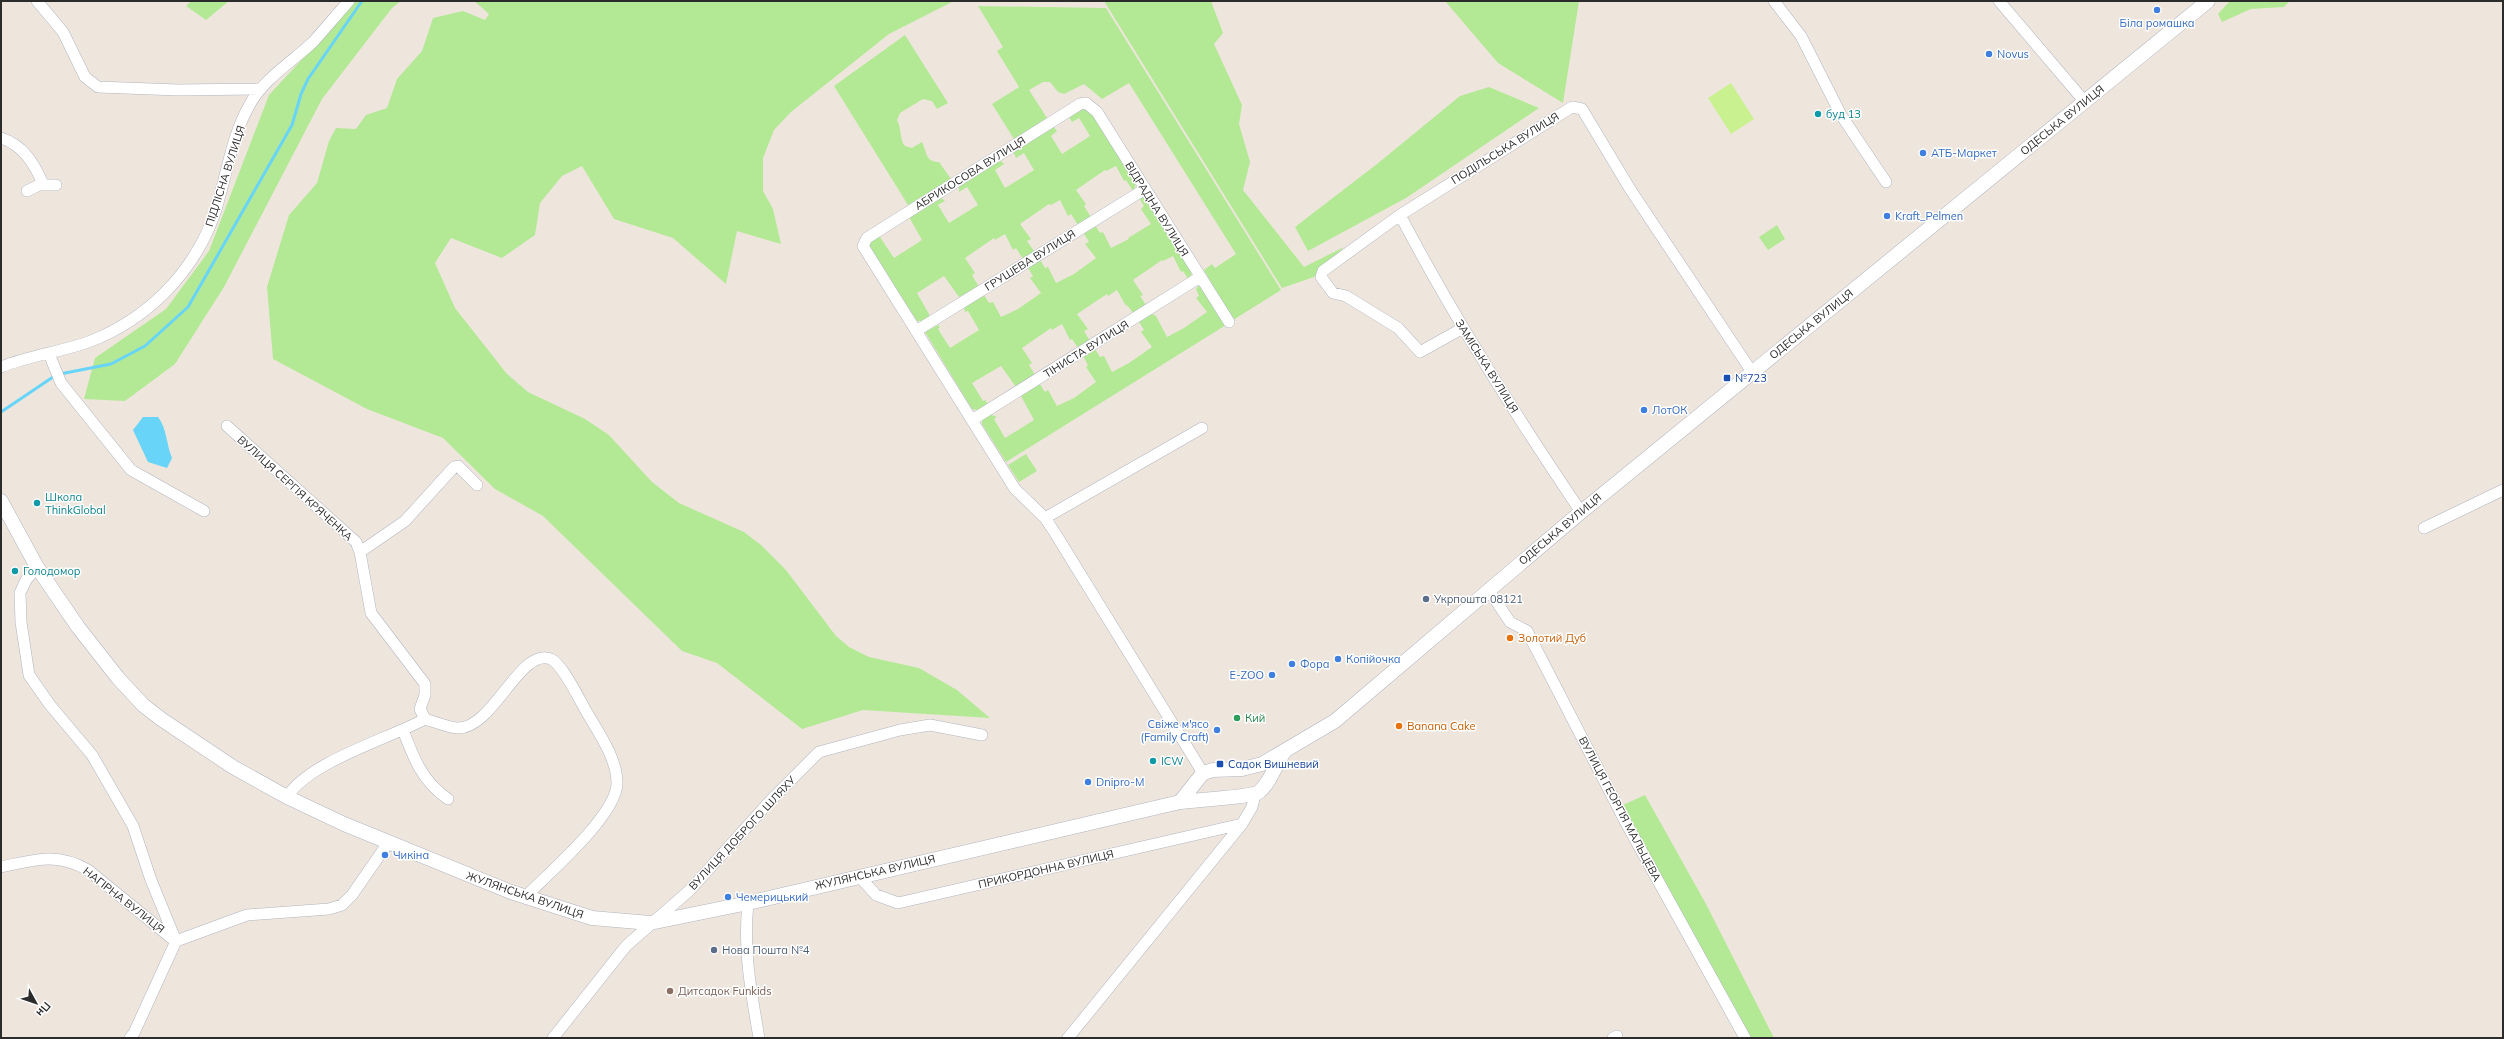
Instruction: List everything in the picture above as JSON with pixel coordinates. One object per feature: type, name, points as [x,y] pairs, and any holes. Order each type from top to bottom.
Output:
[{"type":"street","points":[[36,1],[63,32],[84,77],[98,87],[178,90],[261,89]]},
{"type":"street","name":"ПІДЛІСНА ВУЛИЦЯ","points":[[1,367],[92,340],[133,318],[153,304],[187,269],[200,248],[212,220],[238,132],[249,105],[261,89],[313,41],[349,1]]},
{"type":"street","points":[[1774,1],[1801,36],[1842,115],[1886,182]]},
{"type":"street","points":[[1999,1],[2085,102]]},
{"type":"street","name":"ОДЕСЬКА ВУЛИЦЯ","points":[[1284,752],[1310,737],[1358,702],[1488,589],[1581,512],[2208,1]]},
{"type":"street","name":"ВІДРАДНА ВУЛИЦЯ","points":[[1080,104],[1086,103],[1097,112],[1229,322]]},
{"type":"street","name":"АБРИКОСОВА ВУЛИЦЯ","points":[[916,331],[863,246],[867,238],[1080,104]]},
{"type":"street","name":"ПОДІЛЬСЬКА ВУЛИЦЯ","points":[[1463,328],[1420,352],[1398,328],[1346,296],[1333,293],[1321,277],[1322,271],[1400,215],[1554,116],[1572,107],[1582,109],[1630,189],[1752,372]]},
{"type":"street","points":[[1,138],[12,142],[24,152],[37,170],[43,184]]},
{"type":"street","points":[[27,191],[43,184],[56,184]]},
{"type":"street","name":"ГРУШЕВА ВУЛИЦЯ","points":[[916,331],[1145,189]]},
{"type":"street","name":"ЗАМІСЬКА ВУЛИЦЯ","points":[[1400,215],[1442,294],[1581,512]]},
{"type":"street","name":"ТІНИСТА ВУЛИЦЯ","points":[[972,420],[1200,277]]},
{"type":"street","points":[[916,331],[1015,489],[1045,518],[1201,776],[1198,789],[1208,798]]},
{"type":"street","points":[[49,354],[61,383],[131,470],[204,511]]},
{"type":"street","name":"ВУЛИЦЯ СЕРГІЯ КРЯЧЕНКА","points":[[227,426],[350,536],[360,552],[372,613],[425,684],[425,695],[420,709],[425,719]]},
{"type":"street","points":[[1045,518],[1202,428]]},
{"type":"street","name":"ВУЛИЦЯ СЕРГІЯ КРЯЧЕНКА","points":[[360,552],[405,521],[454,467],[458,466],[477,485]]},
{"type":"street","points":[[2424,528],[2503,490]]},
{"type":"street","name":"ЖУЛЯНСЬКА ВУЛИЦЯ","points":[[1,501],[37,567],[78,628],[143,705],[214,755],[287,796],[388,843],[525,897],[592,918],[650,923],[748,903],[1180,802],[1255,794]]},
{"type":"street","points":[[37,567],[26,580],[20,594],[21,622],[29,675],[50,705],[92,755],[133,826],[151,880],[176,941]]},
{"type":"street","name":"ВУЛИЦЯ ГЕОРГІЯ МАЛЬЦЕВА","points":[[1488,589],[1510,622],[1527,631],[1625,821],[1744,1038]]},
{"type":"street","points":[[287,796],[295,785],[313,770],[404,730],[425,719],[458,728],[475,721],[500,699],[529,663],[545,658],[552,660],[562,671],[601,737],[613,763],[617,784],[612,803],[599,822],[525,897]]},
{"type":"street","name":"ВУЛИЦЯ ДОБРОГО ШЛЯХУ","points":[[553,1038],[626,946],[650,923],[690,890],[772,800],[819,752],[900,730],[930,725],[982,735]]},
{"type":"street","points":[[404,730],[416,766],[436,791],[448,799]]},
{"type":"street","points":[[1180,802],[1201,776],[1212,770],[1254,767],[1284,752]]},
{"type":"street","points":[[1068,1038],[1242,824],[1252,807],[1255,794],[1266,782],[1284,752]]},
{"type":"street","points":[[1254,767],[1263,772],[1266,782]]},
{"type":"street","name":"ПРИКОРДОННА ВУЛИЦЯ","points":[[859,876],[876,895],[898,903],[1242,824]]},
{"type":"street","points":[[130,1038],[134,1033],[176,941],[248,915],[329,909],[342,905],[352,896],[388,843]]},
{"type":"street","name":"НАГІРНА ВУЛИЦЯ","points":[[1,867],[49,857],[73,861],[88,870],[176,941]]},
{"type":"street","points":[[748,903],[745,933],[746,962],[759,1038]]},
{"type":"green space","points":[[191,1],[229,1],[206,20],[186,6]]},
{"type":"green space","points":[[356,1],[401,1],[392,8],[322,99],[224,287],[175,364],[125,401],[84,399],[95,358],[166,309],[209,251],[269,95]]},
{"type":"green space","points":[[474,1],[954,1],[889,34],[791,112],[774,130],[763,158],[763,191],[773,209],[781,244],[737,231],[726,284],[673,238],[614,219],[582,166],[562,176],[540,203],[535,235],[502,258],[451,238],[435,263],[455,308],[507,374],[528,392],[585,419],[609,435],[652,482],[679,503],[744,532],[761,545],[786,570],[836,636],[849,647],[869,657],[919,668],[957,690],[990,718],[863,710],[802,729],[717,663],[682,651],[543,516],[495,489],[443,438],[367,409],[273,359],[267,287],[289,215],[317,183],[329,141],[336,128],[356,129],[366,115],[387,108],[397,79],[422,51],[433,18],[463,11],[485,20],[489,14]]},
{"type":"green space","points":[[1104,1],[1211,1],[1223,33],[1214,44],[1242,105],[1239,124],[1250,162],[1243,190],[1304,267],[1344,247],[1314,277],[1282,288]]},
{"type":"green space","points":[[1445,1],[1579,1],[1563,103],[1498,63]]},
{"type":"green space","points":[[2230,1],[2290,1],[2284,7],[2251,9],[2222,22],[2218,14]]},
{"type":"green space","points":[[978,6],[1106,8],[1281,290],[1233,320],[1204,270],[1212,264],[1215,268],[1236,254],[1129,83],[1102,99],[1084,84],[1064,94],[1058,92],[1050,82],[1043,82],[1029,90],[1047,118],[1014,139],[992,104],[1019,87],[997,51],[1003,47]]},
{"type":"green space","points":[[905,35],[948,103],[937,109],[932,101],[923,99],[900,113],[897,120],[900,127],[902,140],[905,146],[912,148],[922,142],[927,156],[934,162],[939,162],[951,179],[908,205],[834,86]]},
{"type":"green space","points":[[1731,83],[1754,119],[1731,134],[1708,98]]},
{"type":"green space","points":[[1489,87],[1539,108],[1406,198],[1308,251],[1295,227],[1377,164],[1460,96]]},
{"type":"green space","points":[[1082,109],[1091,112],[1135,182],[1135,190],[1133,191],[1126,180],[1124,181],[1116,166],[1106,171],[1105,170],[1076,190],[1086,204],[1084,206],[1091,217],[1078,225],[1071,214],[1068,216],[1060,200],[1051,205],[1049,204],[1020,224],[1031,239],[1027,241],[1034,251],[1023,259],[1016,248],[1013,250],[1005,234],[995,240],[994,238],[965,258],[975,273],[972,275],[979,287],[959,297],[944,276],[917,293],[929,314],[929,317],[921,321],[917,321],[870,248],[870,241],[880,237],[894,258],[922,240],[909,217],[940,197],[945,201],[938,205],[949,223],[978,205],[967,187],[959,192],[959,185],[1000,160],[1004,164],[995,170],[1005,188],[1034,170],[1024,153],[1016,158],[1013,151],[1053,126],[1057,131],[1051,136],[1062,154],[1090,136],[1079,118],[1072,122],[1069,117]]},
{"type":"green space","points":[[1143,196],[1193,272],[1188,279],[1183,271],[1181,272],[1173,256],[1163,261],[1162,260],[1133,280],[1143,295],[1140,296],[1146,305],[1133,313],[1127,305],[1126,306],[1117,290],[1108,296],[1107,294],[1077,314],[1088,329],[1084,331],[1090,341],[1078,348],[1072,339],[1070,340],[1062,324],[1052,330],[1051,328],[1022,348],[1032,363],[1029,365],[1035,375],[1016,387],[1001,366],[972,383],[983,401],[985,400],[988,404],[977,410],[972,409],[925,332],[938,325],[940,327],[938,329],[950,348],[979,330],[968,311],[965,312],[964,307],[984,295],[989,303],[993,302],[1001,317],[1018,309],[1041,293],[1030,278],[1033,276],[1028,268],[1040,260],[1045,268],[1048,267],[1056,283],[1074,274],[1096,258],[1085,244],[1089,242],[1083,232],[1095,225],[1100,233],[1103,232],[1111,248],[1129,239],[1128,238],[1151,224],[1141,209],[1144,206],[1139,198]]},
{"type":"green space","points":[[1777,225],[1785,239],[1768,250],[1759,237]]},
{"type":"green space","points":[[1198,286],[1201,287],[1226,325],[1006,462],[982,424],[982,420],[989,414],[997,417],[994,419],[1005,438],[1034,420],[1021,396],[1039,383],[1045,392],[1048,390],[1057,406],[1074,398],[1096,382],[1086,367],[1088,365],[1083,356],[1095,349],[1100,357],[1104,356],[1112,372],[1129,363],[1152,347],[1141,332],[1144,330],[1139,322],[1152,314],[1156,316],[1167,337],[1184,328],[1207,312],[1196,298],[1199,296],[1196,289]]},
{"type":"green space","points":[[1026,454],[1037,471],[1019,482],[1008,465]]},
{"type":"green space","points":[[1645,795],[1706,904],[1774,1038],[1748,1038],[1623,805]]},
{"type":"water","points":[[143,417],[158,417],[161,422],[172,458],[167,468],[148,462],[133,430]]},
{"type":"waterway","points":[[60,374],[111,364],[145,346],[188,307],[292,125],[301,94],[308,79],[362,1]]},
{"type":"waterway","points":[[1,412],[53,377]]},
{"type":"place","name":"Біла ромашка","points":[[2157,10]]},
{"type":"place","name":"Novus","points":[[1989,54]]},
{"type":"place","name":"буд 13","points":[[1818,114]]},
{"type":"place","name":"АТБ-Маркет","points":[[1923,153]]},
{"type":"place","name":"Kraft_Pelmen","points":[[1887,216]]},
{"type":"place","name":"№723","points":[[1727,378]]},
{"type":"place","name":"ЛотОК","points":[[1644,410]]},
{"type":"place","name":"Школа ThinkGlobal","points":[[37,503]]},
{"type":"place","name":"Голодомор","points":[[15,571]]},
{"type":"place","name":"Укрпошта 08121","points":[[1426,599]]},
{"type":"place","name":"Золотий Дуб","points":[[1510,638]]},
{"type":"place","name":"Копійочка","points":[[1338,659]]},
{"type":"place","name":"Фора","points":[[1292,664]]},
{"type":"place","name":"E-ZOO","points":[[1272,675]]},
{"type":"place","name":"Кий","points":[[1237,718]]},
{"type":"place","name":"Banana Cake","points":[[1399,726]]},
{"type":"place","name":"Свіже м'ясо (Family Craft)","points":[[1217,730]]},
{"type":"place","name":"ICW","points":[[1153,761]]},
{"type":"place","name":"Садок Вишневий","points":[[1220,764]]},
{"type":"place","name":"Dnipro-M","points":[[1088,782]]},
{"type":"place","name":"Чикіна","points":[[385,855]]},
{"type":"place","name":"Чемерицький","points":[[728,897]]},
{"type":"place","name":"Нова Пошта №4","points":[[714,950]]},
{"type":"place","name":"Дитсадок Funkids","points":[[670,991]]}]
